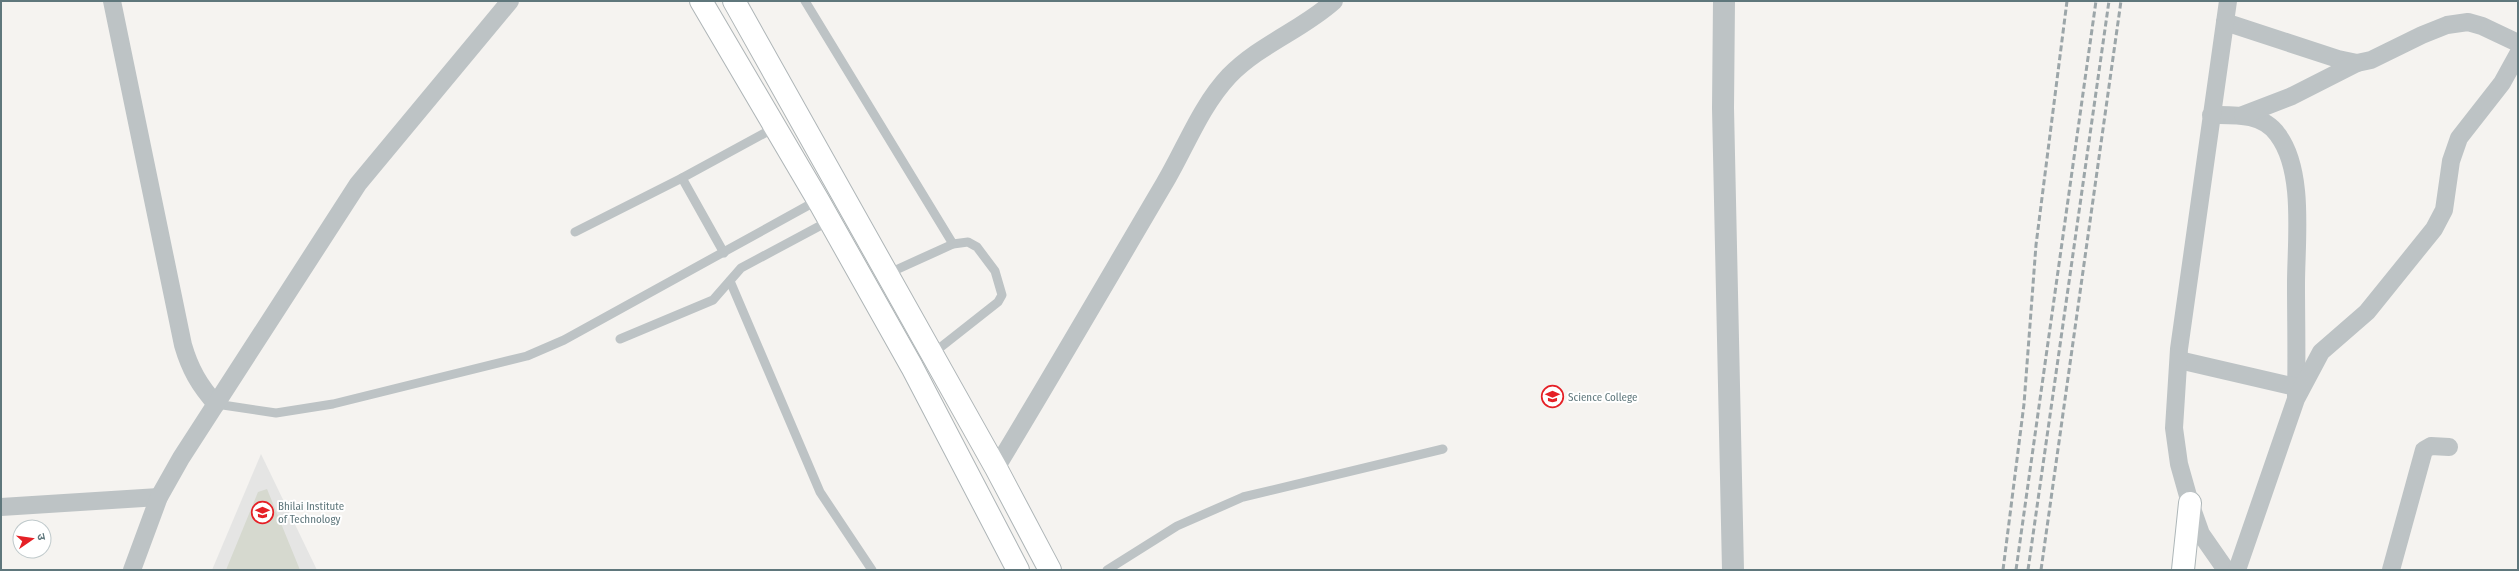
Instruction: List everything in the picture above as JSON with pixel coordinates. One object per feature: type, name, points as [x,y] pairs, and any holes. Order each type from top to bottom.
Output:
[{"type":"main road","points":[[701,1],[721,33],[774,128],[818,200],[828,221],[916,374],[1018,570]]},
{"type":"main road","points":[[734,1],[996,468],[1050,570]]},
{"type":"main road","points":[[2183,570],[2190,504]]},
{"type":"street","points":[[112,1],[183,345],[190,368],[200,386],[223,406]]},
{"type":"street","points":[[132,570],[159,496],[223,406],[358,184],[510,1]]},
{"type":"street","points":[[996,468],[1080,329],[1168,178],[1200,116],[1220,88],[1229,77],[1258,50],[1317,17],[1334,1]]},
{"type":"street","points":[[1724,1],[1723,108],[1733,570]]},
{"type":"street","points":[[2226,570],[2201,534],[2190,504],[2179,464],[2174,428],[2179,360],[2228,1]]},
{"type":"street","points":[[2225,22],[2338,59],[2357,63]]},
{"type":"street","points":[[2212,115],[2243,115],[2292,96],[2357,63],[2371,60],[2447,25],[2468,22],[2482,26],[2518,43]]},
{"type":"street","points":[[2237,570],[2296,393],[2321,352],[2366,312],[2434,229],[2444,210],[2451,162],[2459,138],[2502,83],[2518,54]]},
{"type":"street","points":[[2243,115],[2269,126],[2278,135],[2287,152],[2294,181],[2296,393]]},
{"type":"street","points":[[2179,360],[2296,393]]},
{"type":"street","points":[[2391,570],[2424,450],[2431,446],[2449,447]]},
{"type":"street","points":[[1,507],[159,496]]},
{"type":"lane","points":[[806,1],[953,244]]},
{"type":"lane","points":[[575,232],[682,178],[774,128]]},
{"type":"lane","points":[[682,178],[724,253]]},
{"type":"lane","points":[[223,406],[276,412],[333,404],[527,356],[564,340],[818,200]]},
{"type":"lane","points":[[620,339],[712,300],[741,268],[828,221]]},
{"type":"lane","points":[[887,274],[953,244],[968,242],[977,247],[995,271],[1002,295],[998,302],[932,354]]},
{"type":"lane","points":[[730,281],[820,492],[872,570]]},
{"type":"lane","points":[[1107,570],[1176,526],[1243,497],[1443,449]]},
{"type":"shaded area","name":"Bhilai Institute of Technology","points":[[261,454],[317,570],[212,570]]},
{"type":"shaded area","points":[[267,489],[300,570],[226,570],[258,492]]},
{"type":"railway","points":[[2003,570],[2024,404],[2036,245],[2067,1]]},
{"type":"railway","points":[[2016,570],[2096,1]]},
{"type":"railway","points":[[2028,570],[2109,1]]},
{"type":"railway","points":[[2041,570],[2121,1]]},
{"type":"place","name":"Science College","points":[[1553,397]]},
{"type":"place","name":"Bhilai Institute of Technology","points":[[263,512]]}]
